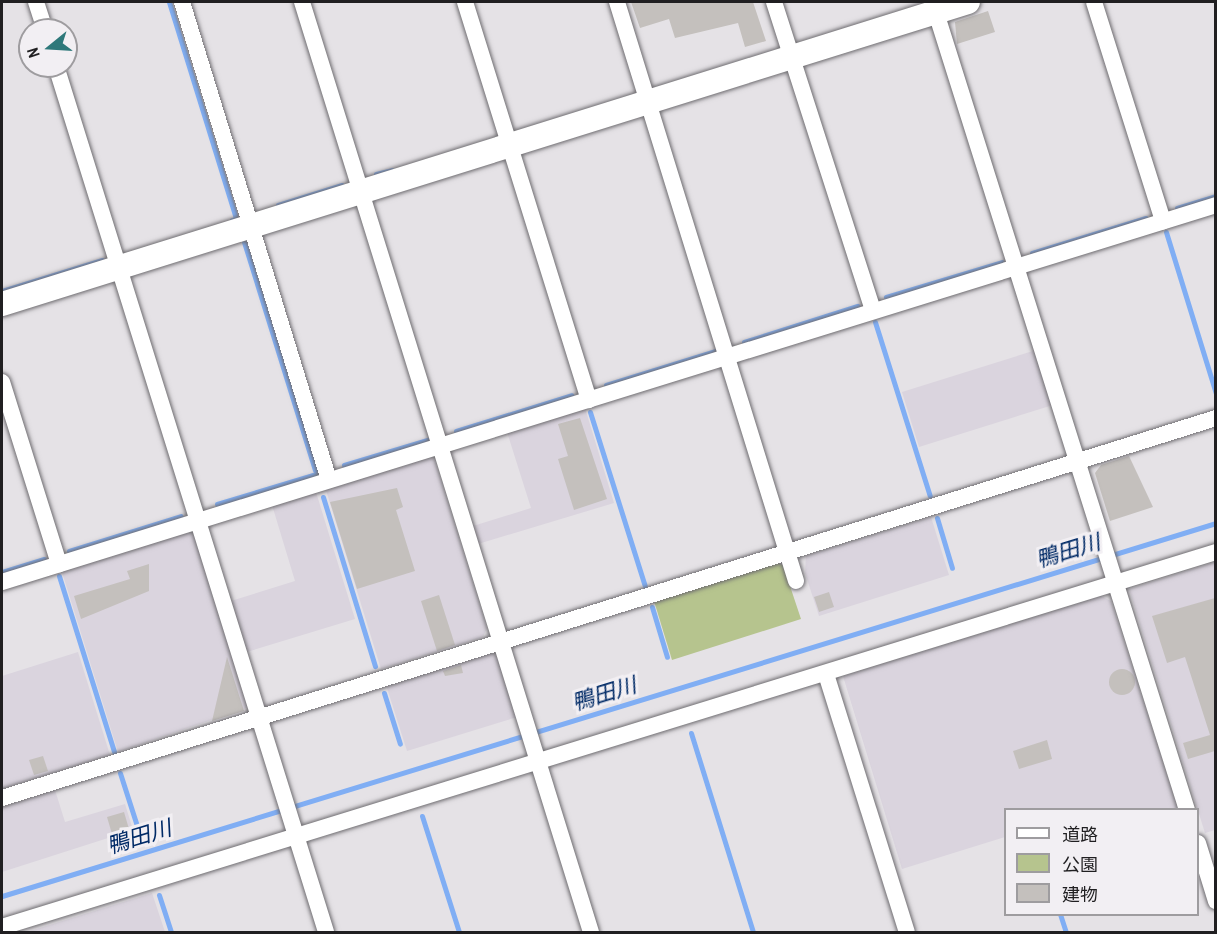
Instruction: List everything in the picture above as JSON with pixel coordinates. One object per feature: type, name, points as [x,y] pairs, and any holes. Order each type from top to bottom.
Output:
[{"type":"street","points":[[36,2],[41,18]]},
{"type":"street","points":[[182,2],[329,480]]},
{"type":"street","points":[[302,2],[363,191],[499,642],[538,758],[591,933]]},
{"type":"street","points":[[465,2],[589,400]]},
{"type":"street","points":[[617,2],[796,581]]},
{"type":"street","points":[[774,2],[873,311]]},
{"type":"street","points":[[2,304],[792,57],[934,7],[968,2]]},
{"type":"street","points":[[1094,2],[1162,221]]},
{"type":"street","points":[[934,7],[1186,808]]},
{"type":"street","points":[[60,78],[326,933]]},
{"type":"street","points":[[2,582],[1215,205]]},
{"type":"street","points":[[2,382],[60,564]]},
{"type":"street","points":[[2,798],[1215,417]]},
{"type":"street","points":[[4,922],[296,835],[538,758],[826,674],[1115,577],[1215,552]]},
{"type":"street","points":[[826,674],[907,933]]},
{"type":"street","points":[[1199,849],[1215,901]]},
{"type":"shaded area","points":[[1036,350],[1053,405],[919,447],[902,392]]},
{"type":"shaded area","points":[[585,408],[614,503],[478,544],[473,526],[531,508],[507,432]]},
{"type":"shaded area","points":[[428,455],[435,461],[487,628],[483,637],[381,669],[325,487]]},
{"type":"shaded area","points":[[316,492],[355,619],[247,652],[231,601],[295,581],[272,505]]},
{"type":"shaded area","points":[[931,517],[949,575],[819,616],[805,573],[806,556]]},
{"type":"shaded area","points":[[187,530],[195,534],[249,707],[118,752],[61,569]]},
{"type":"shaded area","points":[[1215,562],[1215,830],[1205,833],[1129,589]]},
{"type":"shaded area","points":[[1101,596],[1111,601],[1178,808],[1004,808],[1004,837],[902,869],[843,676]]},
{"type":"shaded area","points":[[78,652],[110,755],[2,789],[2,676]]},
{"type":"shaded area","points":[[490,652],[499,658],[517,717],[407,751],[386,685]]},
{"type":"shaded area","points":[[55,790],[65,822],[125,804],[133,830],[2,872],[2,807]]},
{"type":"shaded area","points":[[152,893],[165,932],[27,932]]},
{"type":"green space","points":[[777,563],[783,565],[801,619],[672,660],[654,601]]},
{"type":"building","points":[[631,2],[753,2],[766,41],[745,47],[738,23],[675,38],[669,19],[640,28]]},
{"type":"building","points":[[988,11],[995,32],[957,44],[955,22]]},
{"type":"building","points":[[580,418],[607,499],[574,510],[558,459],[568,456],[558,424]]},
{"type":"building","points":[[1129,456],[1153,507],[1110,521],[1095,473],[1101,465]]},
{"type":"building","points":[[397,488],[403,507],[396,510],[415,571],[357,589],[330,502]]},
{"type":"building","points":[[149,564],[149,591],[81,619],[74,596],[130,579],[127,571]]},
{"type":"building","points":[[829,592],[834,607],[819,612],[814,597]]},
{"type":"building","points":[[439,595],[455,645],[437,651],[421,601]]},
{"type":"building","points":[[1215,598],[1215,751],[1188,759],[1183,743],[1210,735],[1185,657],[1167,663],[1152,616]]},
{"type":"building","points":[[227,657],[244,711],[212,721]]},
{"type":"building","points":[[461,665],[463,673],[445,676],[443,671]]},
{"type":"building","points":[[1122,669],[1131,673],[1135,682],[1131,691],[1122,695],[1113,691],[1109,682],[1113,673]]},
{"type":"building","points":[[1047,740],[1052,759],[1019,769],[1013,751]]},
{"type":"building","points":[[43,756],[48,771],[34,775],[29,760]]},
{"type":"building","points":[[124,812],[129,829],[112,834],[107,817]]},
{"type":"waterway","points":[[169,2],[236,219],[232,220]]},
{"type":"waterway","points":[[376,174],[392,170]]},
{"type":"waterway","points":[[278,205],[342,185]]},
{"type":"waterway","points":[[1177,208],[1216,196]]},
{"type":"waterway","points":[[1032,253],[1146,218]]},
{"type":"waterway","points":[[1166,232],[1216,394]]},
{"type":"waterway","points":[[244,242],[315,470]]},
{"type":"waterway","points":[[2,291],[102,260]]},
{"type":"waterway","points":[[886,297],[1002,262]]},
{"type":"waterway","points":[[744,342],[857,306]]},
{"type":"waterway","points":[[875,322],[930,496]]},
{"type":"waterway","points":[[606,385],[715,351]]},
{"type":"waterway","points":[[456,431],[572,395]]},
{"type":"waterway","points":[[590,412],[645,586]]},
{"type":"waterway","points":[[344,465],[427,440]]},
{"type":"waterway","points":[[217,504],[316,474]]},
{"type":"waterway","points":[[323,497],[375,666]]},
{"type":"waterway","points":[[69,551],[181,516]]},
{"type":"waterway","points":[[937,518],[952,568]]},
{"type":"waterway","name":"鴨田川","points":[[2,896],[1216,523]]},
{"type":"waterway","points":[[2,572],[44,559]]},
{"type":"waterway","points":[[59,576],[114,752]]},
{"type":"waterway","points":[[652,607],[667,657]]},
{"type":"waterway","points":[[384,693],[400,744]]},
{"type":"waterway","points":[[691,733],[753,932]]},
{"type":"waterway","points":[[120,773],[137,826]]},
{"type":"waterway","points":[[422,816],[459,932]]},
{"type":"waterway","points":[[159,895],[171,932]]},
{"type":"waterway","points":[[1061,916],[1066,932]]}]
